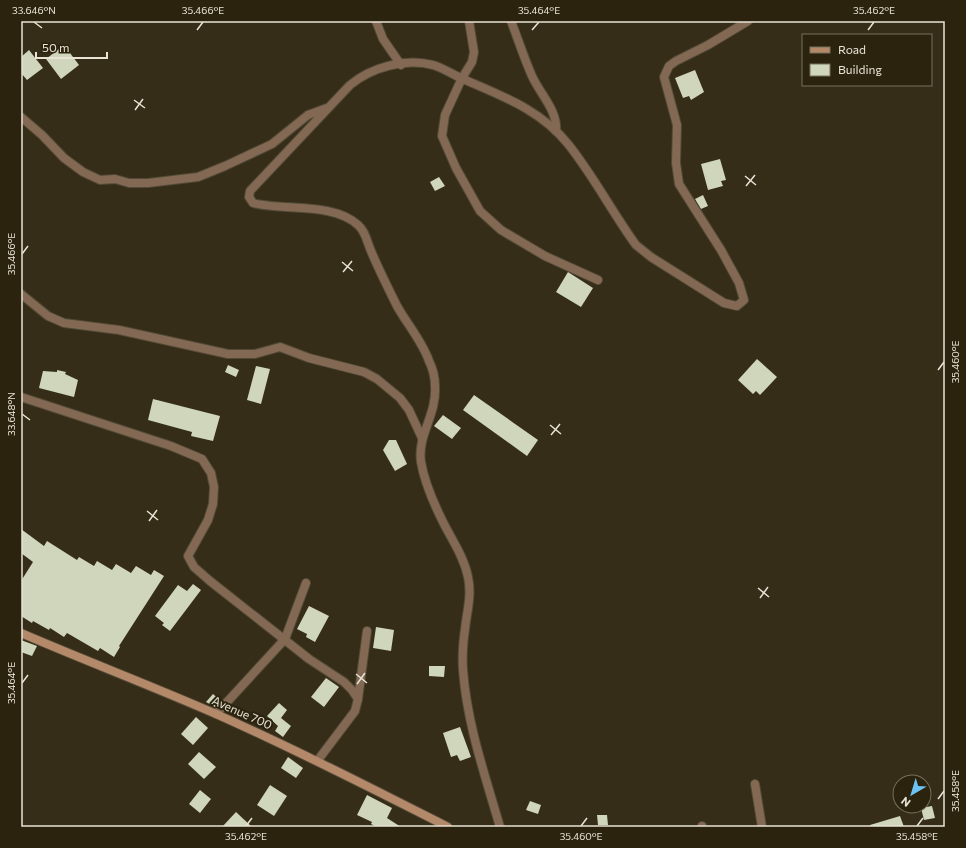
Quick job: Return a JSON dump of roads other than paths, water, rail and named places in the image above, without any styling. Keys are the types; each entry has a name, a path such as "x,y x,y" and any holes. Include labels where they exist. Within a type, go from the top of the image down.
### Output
{"main road":[{"name":"Avenue 700","path":"21,633 81,660 216,714 318,760 448,827"}],"street":[{"path":"376,21 383,39 401,65"},
{"path":"469,21 474,52 472,62 462,78 445,115 442,136 456,168 480,211 501,230 545,256 598,280"},
{"path":"511,21 533,78 553,113 556,131"},
{"path":"500,827 484,778 467,700 463,648 470,592 468,576 463,561 442,520 423,472 420,450 422,438 428,426 434,406 435,386 433,372 423,347 397,306 370,250 367,237 359,226 348,218 336,214 293,206 259,205 253,203 249,197 250,191 350,84 362,75 385,67 416,63 434,65 512,99 556,131 568,144 636,245 651,257 724,303 737,306 744,300 739,283 721,250 679,184 676,163 677,125 664,77 669,66 676,61 708,45 748,21"},
{"path":"22,119 42,135 64,158 83,172 100,180 115,179 129,183 148,183 198,177 225,166 272,144 308,115 328,108"},
{"path":"21,294 48,316 64,323 119,330 228,354 255,354 280,346 309,358 364,372 383,383 400,398 409,410 422,438"},
{"path":"21,397 171,446 202,459 211,473 214,487 213,504 208,520 188,556 188,559 194,567 210,581 309,659 344,682 358,699"},
{"path":"216,714 285,639 306,583"},
{"path":"318,760 355,711 367,631"},
{"path":"755,784 762,827"}]}
